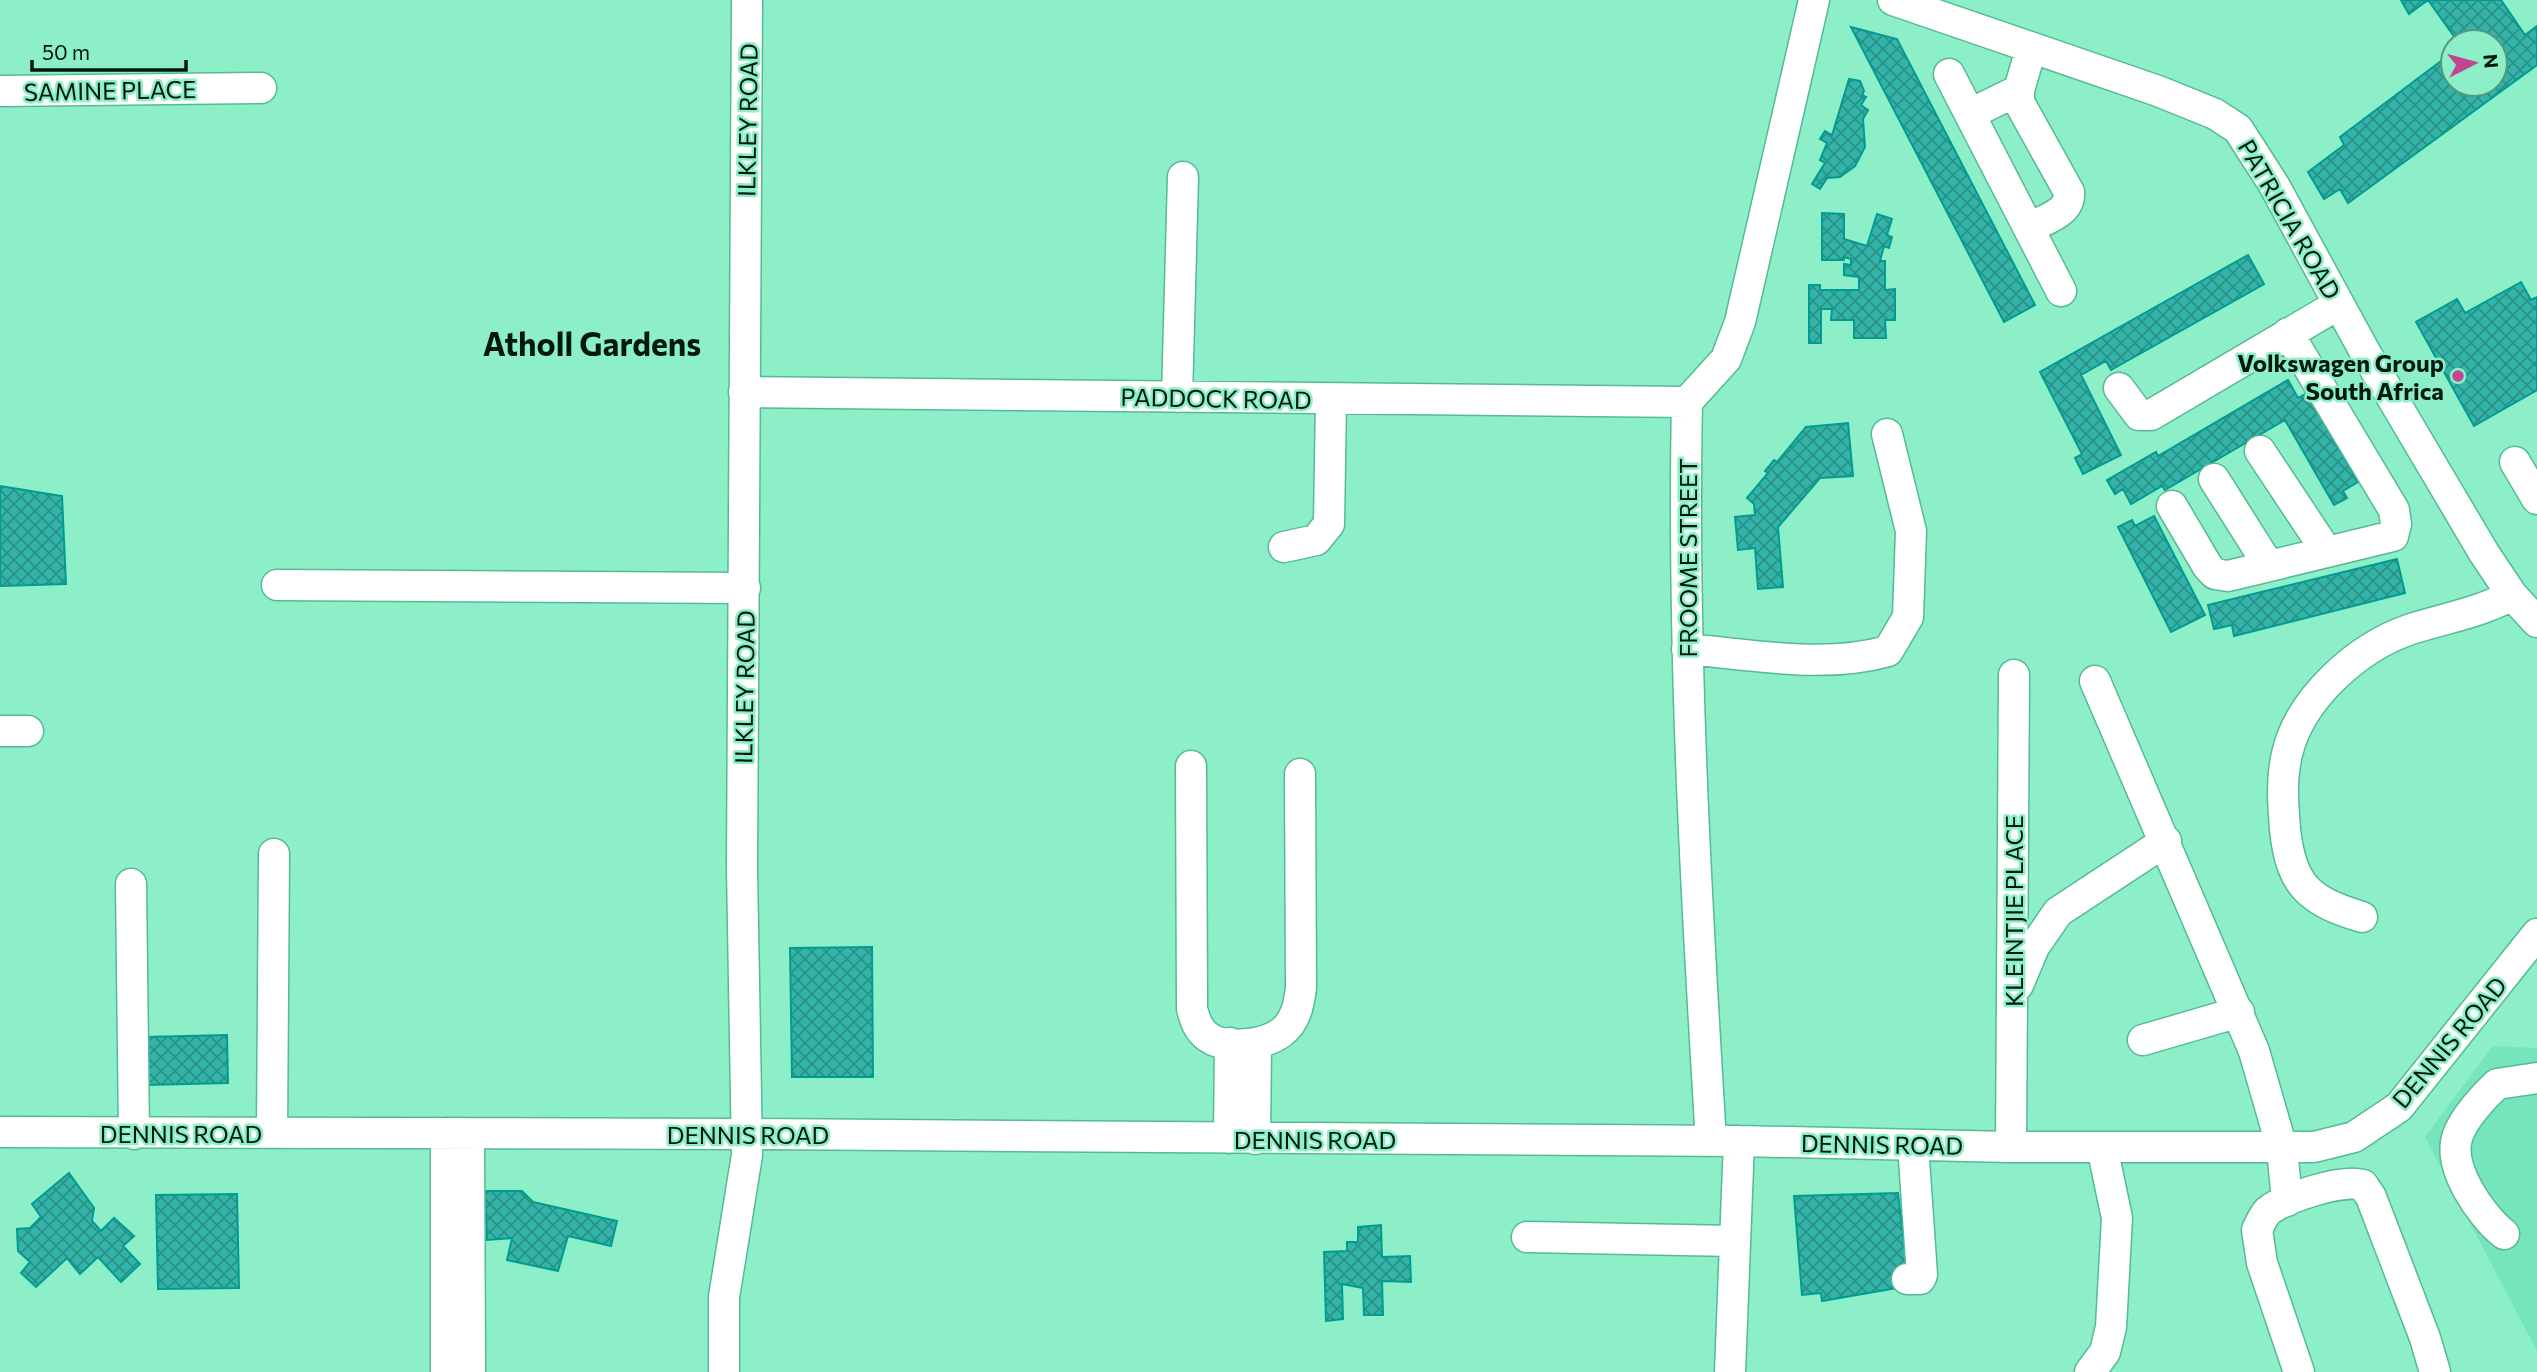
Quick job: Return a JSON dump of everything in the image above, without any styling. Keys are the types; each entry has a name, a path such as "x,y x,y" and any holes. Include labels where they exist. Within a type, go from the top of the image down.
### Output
{"street":[{"name":"ILKLEY ROAD","path":"724,1372 724,1297 746,1174 741,868 747,0"},
{"path":"1687,402 1726,359 1736,333 1814,0"},
{"name":"PATRICIA ROAD","path":"1893,0 2031,50 2158,91 2225,119 2238,129 2274,186 2425,455 2512,595 2537,622"},
{"path":"2029,228 2065,208 2070,201 2069,192 2024,113 2019,90 2031,50"},
{"path":"1950,74 2061,291"},
{"name":"SAMINE PLACE","path":"0,91 261,88"},
{"path":"1970,114 2019,90"},
{"path":"1177,397 1183,177"},
{"path":"2119,388 2139,415 2151,415 2339,304"},
{"path":"2172,506 2208,568 2215,574 2228,576 2393,536 2396,524 2394,510 2288,333"},
{"name":"PADDOCK ROAD","path":"744,392 1331,401 1687,402"},
{"path":"1284,547 1316,540 1329,524 1331,401"},
{"name":"FROOME STREET","path":"1687,402 1688,649 1694,867 1735,1241 1730,1372"},
{"path":"1688,649 1779,658 1855,660 1888,651 1908,617 1911,531 1887,435"},
{"path":"2260,451 2326,552"},
{"path":"2515,462 2537,499"},
{"path":"2214,480 2269,566"},
{"path":"278,585 745,588"},
{"path":"2362,917 2326,906 2314,898 2294,870 2286,833 2283,791 2287,752 2295,733 2333,678 2356,657 2409,630 2483,610 2512,595"},
{"name":"KLEINTJIE PLACE","path":"2011,1147 2014,675"},
{"path":"2095,681 2254,1051 2282,1148 2287,1202"},
{"path":"1191,765 1192,1009 1196,1025 1209,1039 1243,1043 1284,1031 1298,1011 1301,988 1300,774"},
{"path":"2012,999 2034,947 2058,912 2166,841"},
{"path":"272,1133 274,854"},
{"path":"131,884 134,1134"},
{"name":"DENNIS ROAD","path":"0,1132 1725,1141 2011,1147 2282,1148 2334,1144 2354,1137 2399,1107 2537,934"},
{"path":"2143,1040 2239,1012"},
{"path":"1242,1138 1243,1043"},
{"path":"2504,1234 2490,1223 2473,1201 2456,1151 2458,1135 2497,1084 2537,1078"},
{"path":"446,1372 457,1133"},
{"path":"457,1133 470,1372"},
{"path":"1908,1279 1920,1279 1922,1275 1910,1231 1913,1145"},
{"path":"2090,1372 2105,1352 2111,1327 2117,1218 2102,1147"},
{"path":"2299,1372 2262,1263 2257,1230 2268,1212 2287,1202 2347,1182 2363,1185 2371,1197 2425,1338 2435,1372"},
{"path":"1527,1237 1735,1241"}],"shaded area":[{"path":"2493,1046 2537,1048 2537,1351 2425,1137"}],"building":[{"path":"2401,0 2428,0 2409,14"},
{"path":"2428,0 2501,0 2525,35 2537,26 2537,65 2509,85 2509,28 2448,28"},
{"path":"1851,27 1897,39 2035,305 2004,322"},
{"path":"2439,63 2439,98 2492,98 2348,203 2340,189 2324,199 2308,172 2344,145 2340,137"},
{"path":"1849,79 1860,81 1864,91 1862,95 1866,97 1861,105 1868,110 1863,119 1865,147 1855,166 1840,177 1827,178 1820,189 1812,184 1825,163 1820,160 1827,143 1820,139 1825,131 1832,135"},
{"path":"1822,213 1844,214 1844,239 1867,246 1877,214 1892,219 1887,235 1892,237 1889,248 1884,246 1880,261 1885,261 1885,290 1895,289 1895,320 1885,320 1886,338 1854,338 1854,320 1831,320 1832,309 1821,309 1821,343 1809,343 1809,285 1820,285 1820,290 1859,290 1859,277 1844,275 1844,264 1851,265 1851,259 1844,257 1844,260 1822,260"},
{"path":"2248,255 2264,284 2111,370 2106,361 2081,375 2121,455 2083,474 2075,458 2082,454 2040,372"},
{"path":"2521,282 2531,300 2537,297 2537,390 2474,426 2416,322 2457,299 2465,313"},
{"path":"2288,380 2298,398 2307,393 2358,482 2343,491 2347,498 2334,505 2285,420 2165,490 2162,486 2131,504 2123,489 2115,494 2107,480 2156,452 2158,456"},
{"path":"1848,423 1853,476 1820,478 1778,527 1783,587 1758,589 1755,548 1738,550 1735,517 1755,515 1754,504 1747,498 1768,473 1765,471 1774,460 1777,462 1806,427"},
{"path":"0,486 62,496 66,584 0,586"},
{"path":"2154,516 2205,615 2171,632 2118,527 2132,520 2135,526"},
{"path":"2397,559 2405,593 2234,636 2232,625 2214,629 2208,605"},
{"path":"872,947 873,1077 792,1077 790,948"},
{"path":"227,1035 228,1083 146,1085 145,1037"},
{"path":"69,1173 94,1208 92,1221 101,1231 114,1218 134,1236 123,1246 140,1264 121,1282 98,1257 80,1274 67,1258 36,1287 21,1273 30,1262 18,1251 17,1229 30,1228 41,1217 32,1204"},
{"path":"485,1191 522,1191 533,1202 617,1221 611,1246 568,1236 558,1271 507,1260 512,1238 487,1240"},
{"path":"1898,1193 1909,1286 1822,1301 1821,1293 1802,1295 1794,1196"},
{"path":"237,1194 239,1288 158,1289 156,1195"},
{"path":"1381,1225 1382,1257 1410,1256 1411,1282 1382,1281 1383,1315 1364,1315 1363,1288 1342,1284 1343,1319 1326,1321 1324,1252 1347,1251 1347,1242 1358,1242 1358,1227"}],"place":[{"name":"Volkswagen Group South Africa","path":"2458,376"}],"district":[{"name":"Atholl Gardens","path":"592,343"}]}
